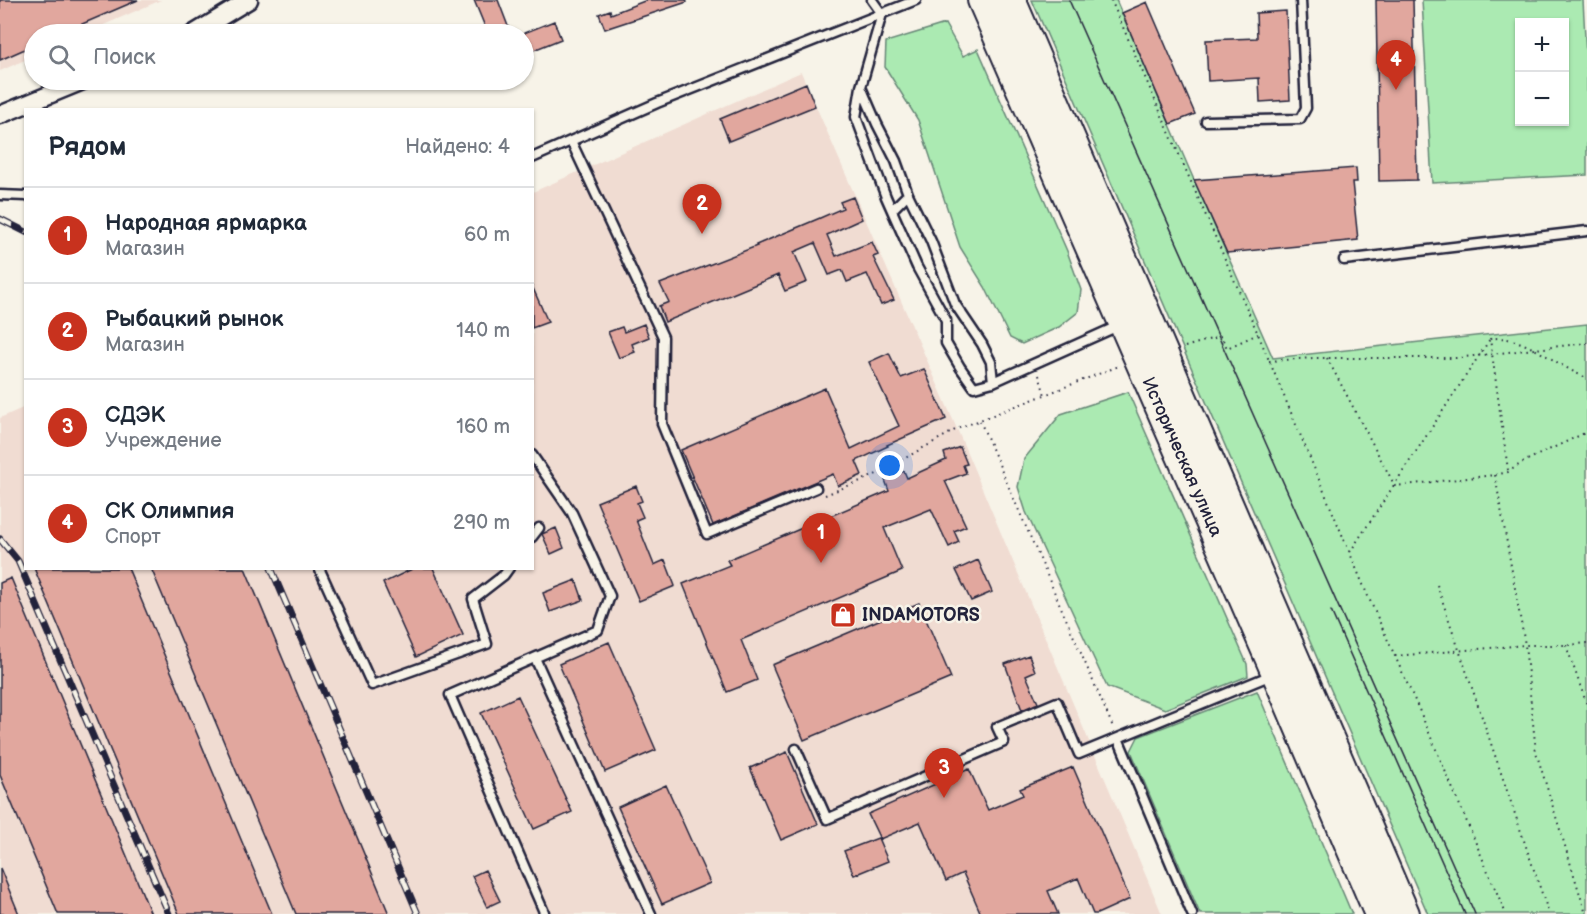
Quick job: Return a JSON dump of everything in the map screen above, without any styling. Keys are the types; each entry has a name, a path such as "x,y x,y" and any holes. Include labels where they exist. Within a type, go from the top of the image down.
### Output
{"highway":[{"name":"Историческая улица","path":"983,0 1380,914"},
{"name":"Историческая улица","path":"1010,0 1404,914"}],"street":[{"path":"209,24 249,0"},
{"path":"0,115 61,90"}],"lane":[{"path":"872,0 882,14"},
{"path":"534,157 657,104 916,0"},
{"path":"1206,121 1300,118 1306,108 1301,0"},
{"path":"882,14 861,87 856,117 886,197 917,267 946,320 946,343 974,387 993,382 1124,323"},
{"path":"861,87 931,241 955,304 982,344 991,362 993,382"},
{"path":"571,141 663,337 662,424 707,534 816,488"},
{"path":"893,209 908,194"},
{"path":"0,195 24,196"},
{"path":"1344,260 1587,231"},
{"path":"534,458 572,513 609,596 598,630 450,695 544,912"},
{"path":"534,535 540,528"},
{"path":"320,570 372,685 488,644 473,599 508,570"},
{"path":"535,658 651,914"},
{"path":"796,749 827,819 1004,742 997,728 1057,702 1079,754 1277,673"},
{"path":"1118,738 1192,914"}],"path":[{"path":"1111,0 1258,334 1506,914"},
{"path":"1229,347 1258,334"},
{"path":"1350,552 1490,339 1502,336 1520,342 1571,372 1587,378"},
{"path":"1490,339 1508,472"},
{"path":"1269,361 1327,358 1456,358 1587,343"},
{"path":"1327,358 1395,486"},
{"path":"1035,363 1045,395"},
{"path":"819,498 873,476 957,429 1120,366"},
{"path":"980,420 1118,738"},
{"path":"1395,486 1508,472 1525,461 1587,432"},
{"path":"1495,475 1525,645 1536,752 1586,914"},
{"path":"1437,585 1549,914"},
{"path":"1395,656 1525,645 1587,643"},
{"path":"1566,645 1587,705"}],"shaded area":[{"path":"0,0 161,0 106,24 24,24 24,60 0,71"},
{"path":"801,72 957,429 1162,914 0,914 0,418 24,407 24,570 534,570 534,192"}],"green space":[{"path":"1032,0 1116,0 1273,358 1587,324 1587,914 1428,914"},
{"path":"1422,0 1583,0 1587,74 1587,175 1432,183"},
{"path":"945,24 963,56 978,49 1067,251 1081,290 1078,312 1059,327 1022,344 1010,338 985,287 960,247 918,120 885,67 886,42"},
{"path":"1128,392 1247,664 1248,676 1165,709 1107,687 1026,512 1018,487 1024,459 1061,414"},
{"path":"1257,691 1352,914 1200,914 1131,751 1138,737"}],"building":[{"path":"0,0 138,0 82,24 24,24 24,49 0,60"},
{"path":"474,0 498,0 507,24 484,24"},
{"path":"647,0 686,0 687,2 605,29 599,14 610,10 611,14"},
{"path":"1376,0 1413,0 1417,180 1379,181"},
{"path":"1147,2 1195,114 1170,124 1122,13"},
{"path":"1286,11 1290,100 1260,102 1259,78 1208,81 1206,40 1257,38 1256,13"},
{"path":"554,21 561,39 534,50 534,29"},
{"path":"806,83 815,106 729,141 720,119"},
{"path":"1356,168 1357,182 1352,182 1358,240 1227,253 1194,180"},
{"path":"853,197 862,219 827,235 836,256 872,242 878,255 873,257 894,300 881,305 867,274 847,282 842,270 829,275 815,243 794,252 807,282 785,291 778,275 665,322 659,306 669,302 660,284 757,246 843,208 840,202"},
{"path":"534,290 548,322 534,327"},
{"path":"644,324 649,337 632,344 635,352 619,358 608,332 622,327 624,332"},
{"path":"889,353 901,378 924,369 946,419 856,461 862,475 838,486 833,474 713,525 681,450 825,388 851,449 899,426 869,362"},
{"path":"960,447 967,464 963,465 966,473 945,481 966,526 954,531 959,542 949,547 931,509 884,528 902,571 741,640 757,680 727,692 683,584 730,565 727,560 889,491 885,480 904,471 907,478 946,460 944,453"},
{"path":"636,486 642,501 637,503 643,517 636,520 654,565 665,560 675,586 639,601 597,502"},
{"path":"556,528 564,548 551,554 542,534"},
{"path":"978,560 992,592 971,601 956,570"},
{"path":"35,570 129,570 272,914 179,914"},
{"path":"152,570 246,570 389,914 296,914"},
{"path":"410,570 434,570 463,635 416,657 383,583"},
{"path":"11,578 151,914 58,914 0,775 0,583"},
{"path":"576,580 583,600 550,612 543,593"},
{"path":"919,603 951,678 804,740 772,665"},
{"path":"609,642 656,750 605,772 559,664"},
{"path":"1029,655 1035,671 1026,675 1038,703 1022,710 1005,664"},
{"path":"518,696 572,812 534,829 481,713"},
{"path":"787,752 818,824 781,840 750,768"},
{"path":"1073,767 1130,899 1097,914 1093,914 1078,878 1048,891 1058,914 981,914 963,873 946,881 920,822 880,839 868,814 969,769 988,810 1023,795 1020,789"},
{"path":"666,785 710,883 662,904 618,807"},
{"path":"878,838 888,861 854,875 844,851"},
{"path":"0,868 19,914 0,914"},
{"path":"485,870 500,901 487,907 472,876"}],"tram line":[{"path":"1069,0 1475,914"},
{"path":"1331,611 1465,914"}],"railway":[{"path":"0,219 24,231"},
{"path":"0,539 18,561 169,914"},
{"path":"272,570 418,914"}],"place":[{"name":"СК Олимпия","path":"1396,90"},
{"name":"Рыбацкий рынок","path":"702,234"},
{"name":"Народная ярмарка","path":"821,563"},
{"name":"INDAMOTORS","path":"843,615"},
{"name":"СДЭК","path":"944,798"}]}
